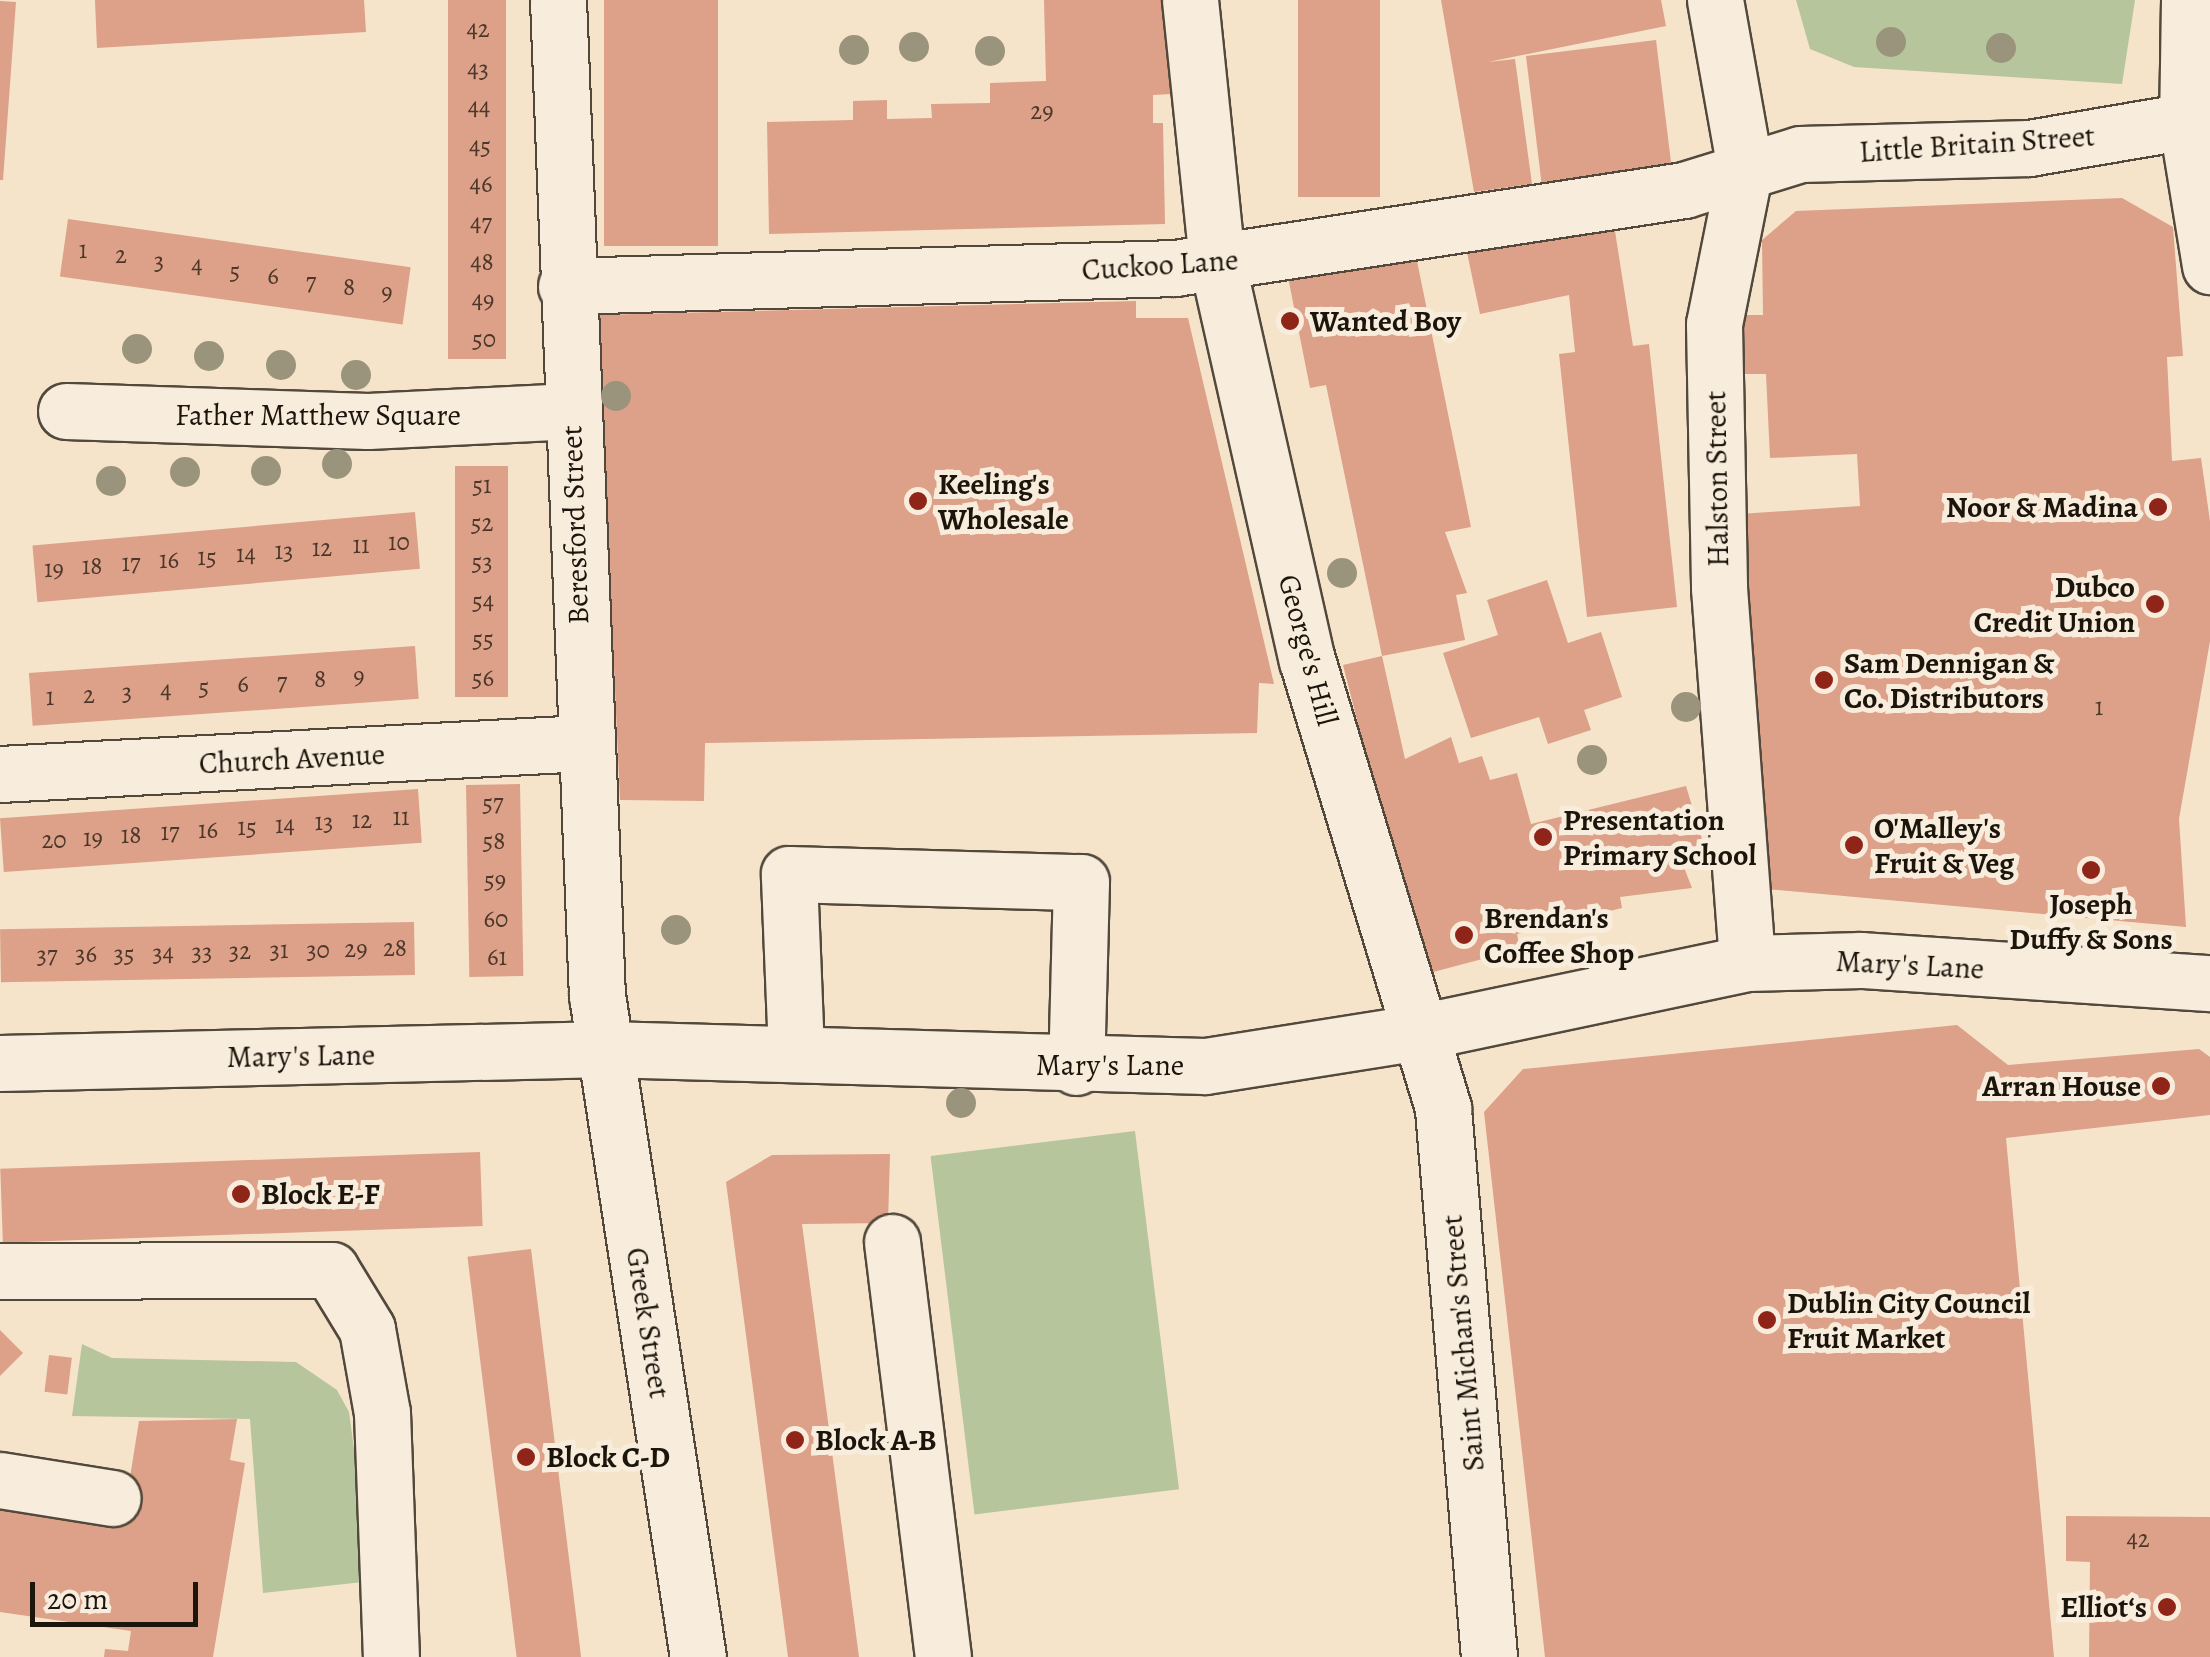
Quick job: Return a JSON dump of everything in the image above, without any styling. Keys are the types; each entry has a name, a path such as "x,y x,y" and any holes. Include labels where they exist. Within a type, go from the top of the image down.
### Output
{"street":[{"name":"Beresford Street","path":"558,0 584,743 606,1049"},
{"name":"George's Hill","path":"1190,0 1217,262 1307,660 1420,1032"},
{"name":"Halston Street","path":"1715,0 1745,169 1714,324 1719,588 1747,962"},
{"path":"2188,0 2210,266"},
{"name":"Little Britain Street","path":"1745,169 1800,154 2029,148 2199,121"},
{"name":"Cuckoo Lane","path":"566,286 1217,262 1684,190 1745,169"},
{"name":"Father Matthew Square","path":"66,411 368,421 570,412"},
{"name":"Church Avenue","path":"0,774 584,743"},
{"path":"796,1052 789,874 1081,882 1076,1067"},
{"name":"Mary's Lane","path":"0,1063 606,1049 796,1052 1076,1067 1205,1066 1420,1032 1747,962 1861,960 2210,983"},
{"name":"Saint Michan's Street","path":"1420,1032 1443,1109 1489,1657"},
{"name":"Greek Street","path":"606,1049 698,1657"},
{"path":"892,1242 943,1657"},
{"path":"0,1271 331,1270 366,1330 382,1413 390,1657"},
{"path":"0,1480 113,1498"}],"green space":[{"path":"1796,0 2135,0 2122,84 1854,67 1810,49"},
{"path":"1135,1131 1179,1489 975,1514 931,1156"},
{"path":"82,1344 112,1358 296,1362 337,1390 349,1412 372,1581 263,1593 250,1419 72,1416"}],"building":[{"path":"95,0 364,0 366,32 97,48"},
{"path":"448,0 506,0 506,359 448,359"},
{"path":"604,0 718,0 718,246 604,246"},
{"path":"1044,0 1167,0 1171,94 1153,95 1153,123 1163,123 1165,224 769,234 767,122 853,120 853,101 887,100 887,119 932,118 931,104 990,103 990,83 1046,81"},
{"path":"1298,0 1380,0 1380,197 1298,197"},
{"path":"1441,0 1661,0 1666,26 1488,62 1515,59 1532,184 1474,192"},
{"path":"0,1 16,2 3,180 0,180"},
{"path":"1656,40 1672,171 1542,187 1526,56"},
{"path":"2122,198 2173,227 2183,356 2167,357 2172,461 2201,458 2210,521 2210,641 2179,819 2186,927 1766,889 1740,514 1860,506 1857,454 1770,458 1766,374 1745,374 1744,315 1763,315 1762,240 1796,211"},
{"path":"1612,212 1633,346 1649,344 1677,607 1587,617 1559,354 1575,352 1569,295 1480,314 1465,243"},
{"path":"68,219 411,267 403,325 60,276"},
{"path":"1415,251 1471,527 1445,532 1467,593 1456,595 1465,640 1382,656 1326,385 1310,388 1288,277"},
{"name":"Keeling's Wholesale","path":"1136,301 1136,318 1188,318 1274,684 1259,683 1257,733 705,743 704,801 620,800 598,315"},
{"path":"455,466 508,466 508,697 455,697"},
{"path":"415,512 420,569 37,602 32,545"},
{"path":"1547,580 1568,643 1601,632 1622,697 1584,710 1591,730 1548,744 1539,717 1471,738 1443,653 1498,635 1487,600"},
{"path":"415,646 419,699 33,726 29,673"},
{"name":"Presentation Primary School","path":"1382,656 1405,759 1451,737 1459,763 1482,756 1490,780 1517,773 1531,824 1686,786 1705,849 1680,857 1692,888 1620,897 1622,908 1517,934 1520,949 1422,975 1343,665"},
{"path":"520,784 523,976 469,977 466,785"},
{"path":"418,789 422,843 4,872 0,818"},
{"path":"414,922 415,975 1,982 0,929"},
{"name":"Dublin City Council Fruit Market","path":"1957,1025 2008,1065 2199,1049 2210,1057 2210,1115 2006,1138 2054,1657 1545,1657 1484,1112 1523,1069"},
{"name":"Block E-F","path":"480,1152 483,1226 3,1243 0,1169"},
{"name":"Block A-B","path":"890,1154 888,1223 802,1224 859,1657 788,1657 726,1182 772,1155"},
{"name":"Block C-D","path":"531,1249 581,1657 517,1657 467,1257"},
{"path":"0,1330 23,1353 0,1376"},
{"path":"49,1355 72,1358 67,1395 44,1392"},
{"path":"237,1419 230,1460 245,1463 213,1657 104,1657 105,1649 128,1651 131,1631 0,1612 0,1503 123,1521 139,1421"},
{"path":"2066,1516 2210,1517 2210,1657 2089,1657 2090,1562 2066,1561"}],"place":[{"name":"Wanted Boy","path":"1290,321"},
{"name":"Keeling's Wholesale","path":"918,501"},
{"name":"Noor & Madina","path":"2158,507"},
{"name":"Dubco Credit Union","path":"2155,604"},
{"name":"Sam Dennigan & Co. Distributors","path":"1824,680"},
{"name":"Presentation Primary School","path":"1543,837"},
{"name":"O'Malley's Fruit & Veg","path":"1854,845"},
{"name":"Joseph Duffy & Sons","path":"2091,870"},
{"name":"Brendan's Coffee Shop","path":"1464,935"},
{"name":"Arran House","path":"2161,1086"},
{"name":"Block E-F","path":"241,1194"},
{"name":"Dublin City Council Fruit Market","path":"1767,1320"},
{"name":"Block A-B","path":"795,1440"},
{"name":"Block C-D","path":"526,1457"},
{"name":"Elliot‘s","path":"2167,1607"}]}
